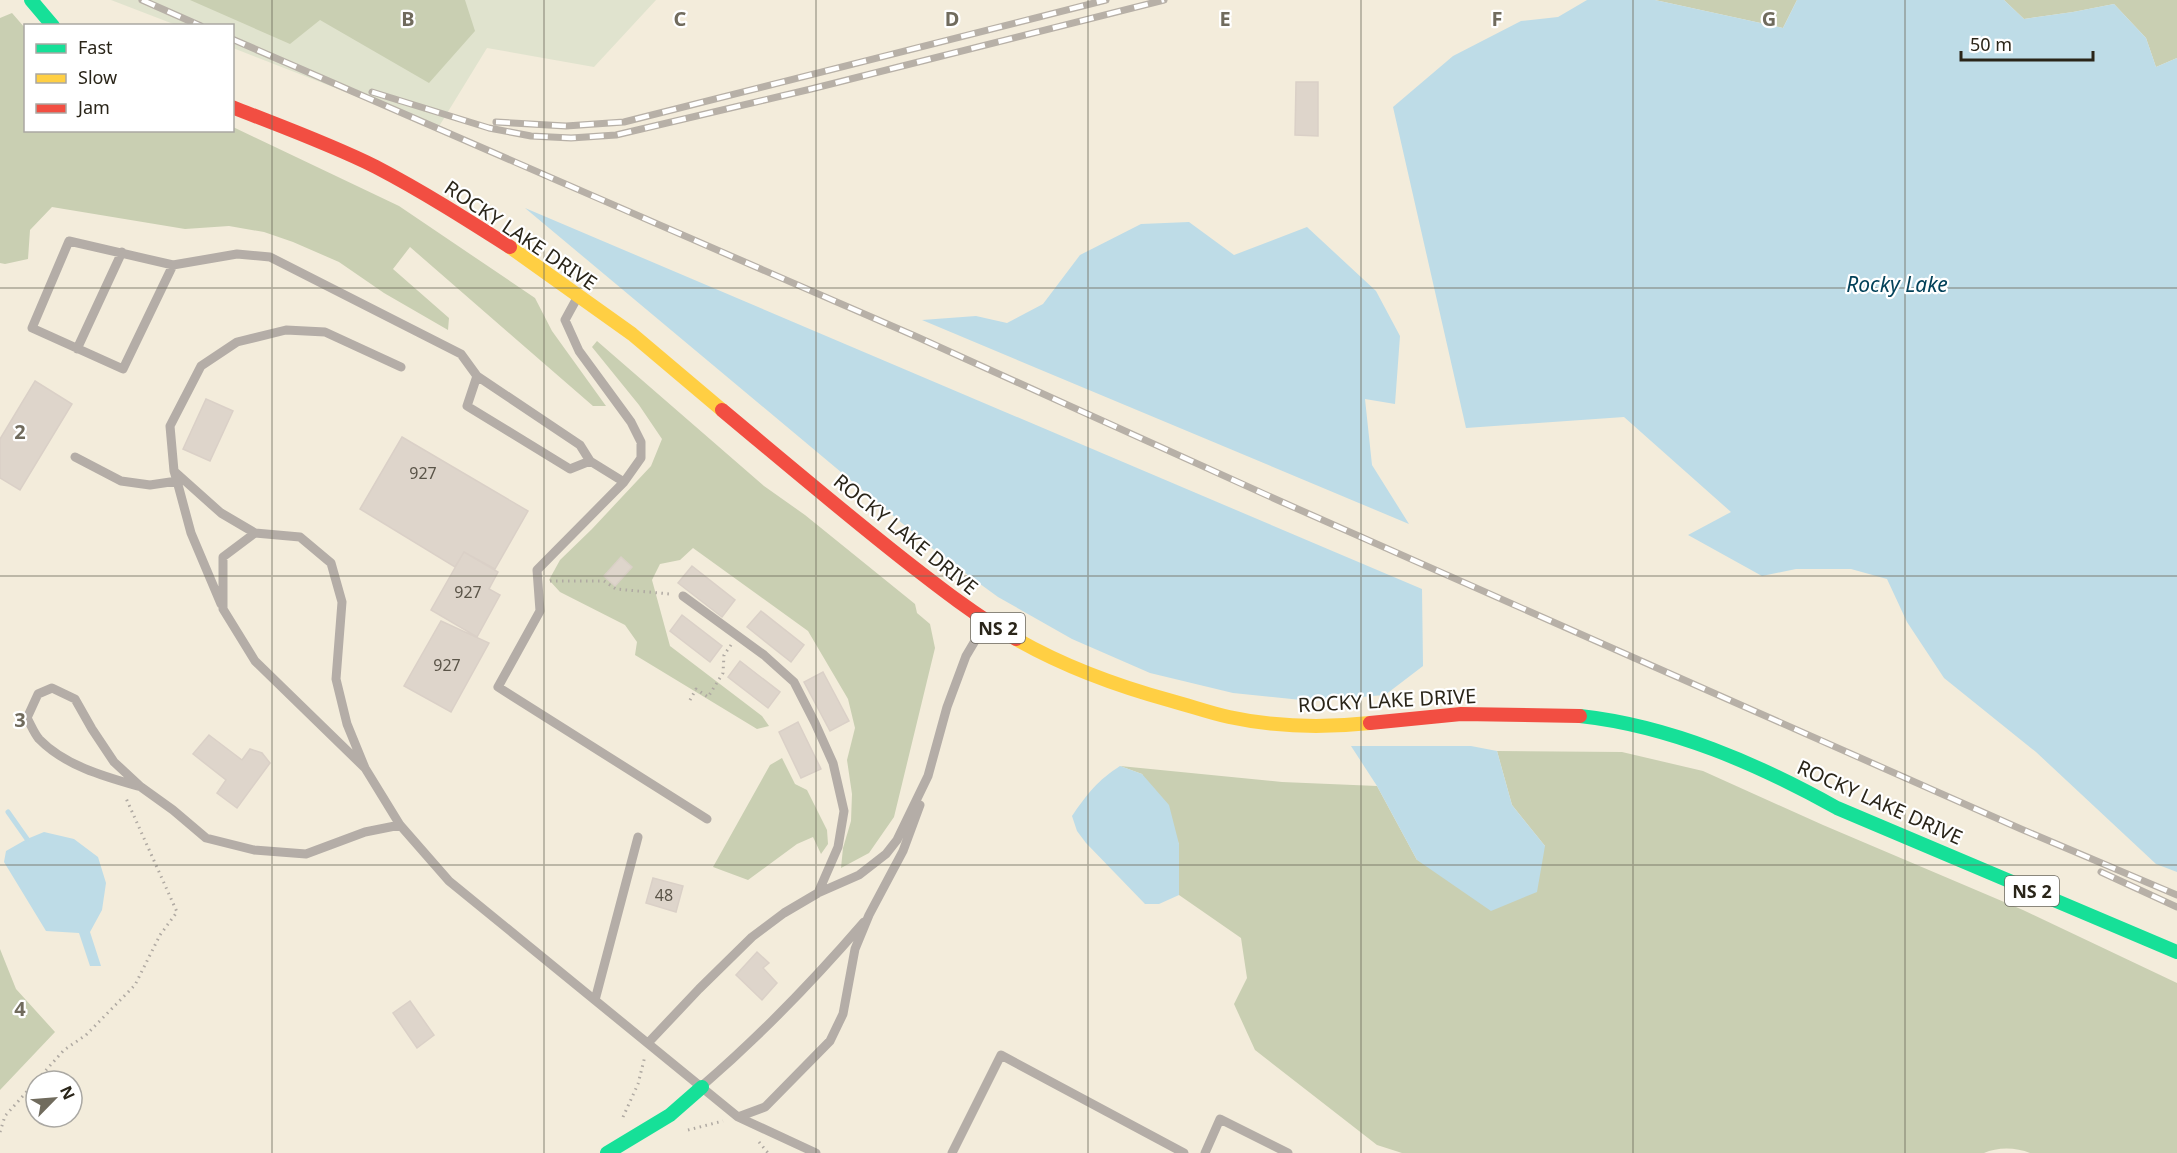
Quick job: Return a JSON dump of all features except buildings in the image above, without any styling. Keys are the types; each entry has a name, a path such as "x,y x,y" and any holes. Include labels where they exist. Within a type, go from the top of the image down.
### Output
{"main road":[{"path":"31,0 51,24"},
{"name":"ROCKY LAKE DRIVE","path":"234,108 337,150 410,186 531,261 632,334 871,534 986,622 1037,651 1095,677 1125,688 1230,717 1301,726 1339,726 1461,714 1569,715 1636,725 1690,741 1790,782 1837,808 2177,952"},
{"path":"607,1153 670,1115 702,1087"}],"lane":[{"path":"173,265 123,369 32,328 69,241 173,265 237,254 270,257 461,354 477,376 580,445 590,461 624,482"},
{"path":"76,349 122,252"},
{"path":"578,296 565,320 579,351 631,422 641,442 641,458 624,482 537,570 540,610 498,687 707,819"},
{"path":"365,768 255,661 223,609 191,533 174,471 170,426 201,366 237,342 286,330 326,332 401,368"},
{"path":"477,376 467,406 570,469 590,461"},
{"path":"75,458 122,481 150,484 177,481"},
{"path":"174,471 221,513 255,533 300,537 330,563 342,602 336,679 347,724 365,768 400,825 449,881 738,1117 816,1153"},
{"path":"223,609 223,557 255,533"},
{"path":"683,596 764,655 794,682 815,723 833,763 844,811 838,847 818,894"},
{"path":"738,1117 765,1107 830,1041 843,1014 855,949 869,915 903,851 918,811 947,707 966,656 986,622"},
{"path":"141,787 101,775 63,757 38,738 27,718 38,694 52,688 75,699 114,762 141,787 206,838 254,850 306,854 365,832 400,825"},
{"path":"648,1043 752,938 784,913 859,875 886,854 897,840 928,777"},
{"path":"595,1000 638,837"},
{"path":"702,1087 757,1036 829,962 869,915"},
{"path":"952,1153 1001,1055 1184,1153"},
{"path":"1205,1153 1220,1119 1288,1153"}],"path":[{"path":"538,581 604,581 616,589 683,596"},
{"path":"690,700 696,689 708,697 723,673 724,656 737,637"},
{"path":"0,1132 5,1116 64,1050 86,1035 135,985 160,935 177,912 118,780"},
{"path":"620,1124 638,1084 648,1043"}],"green space":[{"path":"111,0 656,0 594,67 487,48 438,128 234,48 234,24 173,24"},
{"path":"190,0 465,0 475,31 429,83 320,20 290,44"},
{"path":"1655,0 1797,0 1783,28"},
{"path":"2004,0 2177,0 2177,58 2156,67 2146,38 2114,4 2024,19"},
{"path":"12,13 24,27 24,132 234,132 234,127 399,206 535,298 552,331 606,406 593,406 410,247 393,269 449,318 448,330 384,293 339,262 264,232 229,226 185,229 52,207 30,230 28,259 0,263 0,18"},
{"path":"597,341 764,486 805,515 915,604 917,613 930,624 935,648 894,817 869,853 841,868 843,848 851,821 852,794 847,760 855,728 848,699 808,631 693,548 680,560 660,564 652,580 670,646 762,716 769,726 757,729 635,655 637,642 625,625 560,592 549,580 560,560 651,466 662,439 639,405 592,347"},
{"path":"1497,751 1622,752 1703,771 2023,910 2177,983 2177,1153 2030,1153 2007,1148 1984,1153 1402,1153 1377,1145 1255,1050 1234,1004 1247,978 1241,938 1179,895 1179,844 1142,774 1120,766 1282,782 1377,786 1417,860 1545,846 1512,805"},
{"path":"782,758 795,784 807,790 827,830 828,844 821,854 813,837 797,844 748,880 713,867 770,765"},
{"path":"0,949 16,989 55,1032 0,1090"}],"water":[{"name":"Rocky Lake","path":"1587,0 1655,0 1783,28 1797,0 2004,0 2024,19 2114,4 2146,38 2156,67 2177,58 2177,872 2156,864 2036,752 1944,678 1907,622 1887,579 1851,569 1796,569 1762,576 1688,535 1731,512 1624,417 1466,428 1393,107 1453,56 1521,21 1558,17"},
{"path":"525,208 1422,589 1423,666 1385,695 1311,701 1233,693 1150,673 1072,639 998,597 939,554"},
{"path":"1189,222 1234,255 1307,227 1376,291 1400,336 1395,404 1365,399 1372,465 1409,524 922,320 976,316 1007,323 1043,304 1080,255 1141,224"},
{"path":"1351,746 1471,746 1497,751 1512,805 1545,846 1537,892 1491,911 1417,860 1377,786"},
{"path":"1120,766 1142,774 1169,805 1179,844 1179,895 1159,904 1145,904 1086,843 1077,831 1072,816 1093,788"},
{"path":"44,832 74,839 98,857 106,883 102,910 90,932 101,966 90,966 79,933 46,931 4,862 6,851"}],"waterway":[{"path":"8,812 27,839"}],"railway":[{"path":"142,0 196,24"},
{"path":"496,122 566,126 624,122 1106,0"},
{"path":"372,92 489,128 531,136 571,138 616,135 811,89 1164,0"},
{"path":"234,40 915,336 1282,502 2021,829 2177,895"},
{"path":"2101,872 2177,907"}],"traffic: fast":[{"path":"31,0 51,24"},
{"path":"1580,716 1647,728 1713,749 1776,776 1837,808 2177,952"},
{"path":"607,1153 670,1115 702,1087"}],"traffic: slow":[{"path":"510,247 632,334 722,410"},
{"path":"1016,639 1072,667 1111,682 1222,715 1264,723 1299,726 1370,723"}],"traffic: jam":[{"path":"234,108 376,167 427,195 510,247"},
{"path":"722,410 917,570 972,611 1016,639"},
{"path":"1370,723 1461,714 1580,716"}]}
